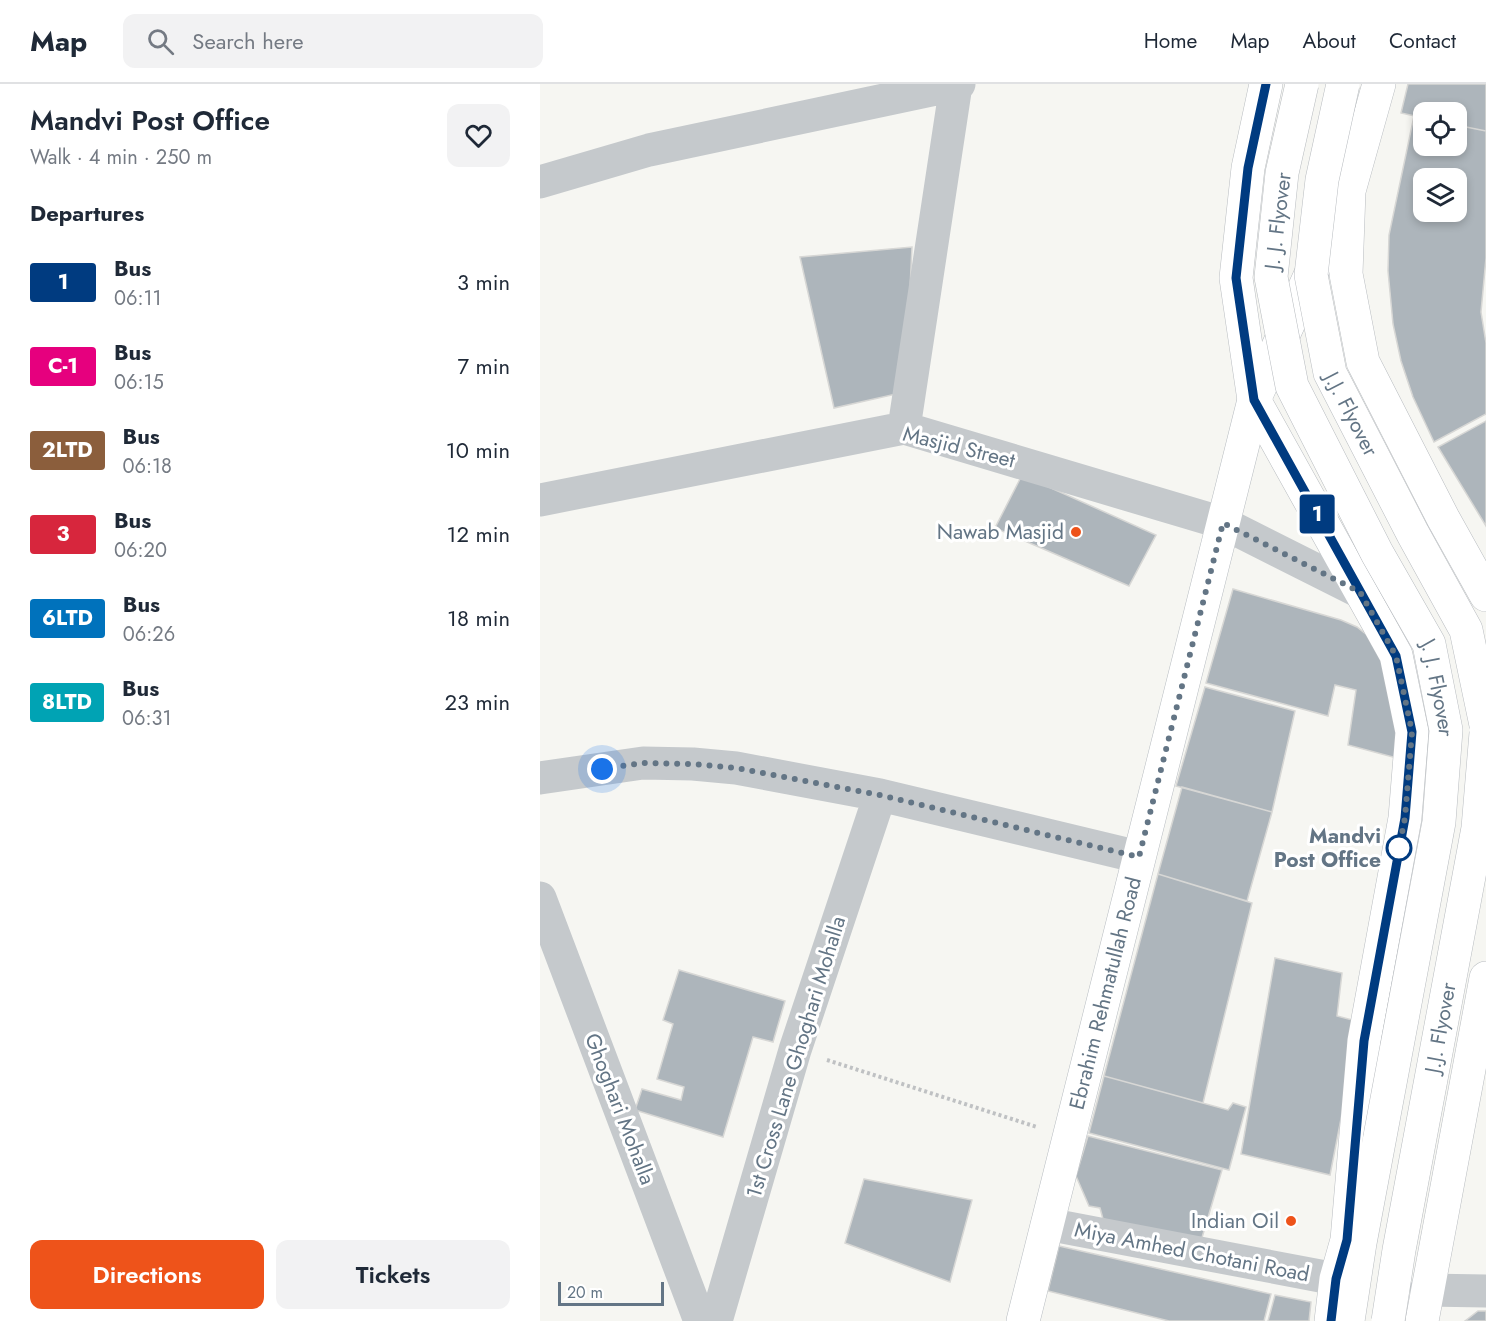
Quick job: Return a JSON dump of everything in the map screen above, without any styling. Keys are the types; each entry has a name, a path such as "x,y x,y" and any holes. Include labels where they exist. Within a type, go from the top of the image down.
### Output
{"main road":[{"path":"1266,84 1248,168 1236,278 1254,400 1396,656 1412,732 1405,818 1364,1041 1347,1240 1336,1279 1331,1321"},
{"name":"J. J. Flyover","path":"1302,84 1282,173 1271,277 1292,386 1377,553 1428,644 1446,730 1439,822 1348,1321"},
{"name":"J.J. Flyover","path":"1343,84 1322,180 1311,275 1330,373 1413,534 1466,630 1486,725"},
{"path":"1379,84 1348,191 1346,274 1363,362 1443,518 1486,595"},
{"name":"Ebrahim Rehmatullah Road","path":"1023,1321 1254,400 1348,191"},
{"name":"J.J. Flyover","path":"1388,1321 1399,1250 1478,828 1486,733"},
{"path":"1424,1306 1486,978"}],"street":[{"path":"540,182 649,150 958,84 904,429"},
{"name":"Masjid Street","path":"540,500 904,429 1223,523 1360,592"},
{"path":"540,778 643,763 736,768 880,795 1139,857"},
{"name":"1st Cross Lane Ghoghari Mohalla","path":"716,1321 795,1050 880,795"},
{"name":"Ghoghari Mohalla","path":"540,898 700,1321"},
{"name":"Miya Amhed Chotani Road","path":"1047,1224 1336,1279"},
{"path":"1424,1306 1486,1291"}],"path":[{"path":"795,1050 1069,1137"}],"building":[{"path":"1408,84 1486,84 1486,131 1467,127 1467,102 1413,102 1413,116 1401,113"},
{"path":"1413,121 1413,156 1467,156 1467,127 1486,131 1486,258 1481,312 1486,343 1486,414 1434,442 1413,397 1401,361 1393,324 1388,271 1389,235"},
{"path":"912,247 905,392 834,408 800,257"},
{"path":"1486,421 1486,526 1438,447"},
{"name":"Nawab Masjid","path":"1022,475 1156,535 1129,586 995,528"},
{"path":"1233,589 1341,620 1357,627 1372,639 1396,689 1404,760 1348,745 1356,690 1335,685 1328,716 1206,683"},
{"path":"1205,687 1295,711 1272,812 1176,786"},
{"path":"1182,787 1272,812 1247,901 1158,874"},
{"path":"1158,874 1252,903 1203,1103 1104,1076"},
{"path":"1275,958 1342,973 1337,1016 1360,1022 1330,1175 1241,1154"},
{"path":"679,970 785,1001 773,1042 753,1037 723,1137 635,1110 642,1089 681,1100 684,1087 657,1079 673,1024 663,1020"},
{"path":"1104,1076 1228,1110 1233,1103 1246,1107 1229,1170 1089,1133"},
{"path":"1088,1136 1222,1170 1201,1241 1103,1219 1100,1208 1089,1206 1076,1176"},
{"path":"864,1179 972,1200 950,1282 845,1243"},
{"path":"1059,1246 1271,1294 1264,1321 1169,1321 1048,1291"},
{"path":"1275,1295 1311,1302 1309,1321 1268,1321"},
{"path":"1478,1311 1486,1311 1486,1321 1465,1321"}],"bus line":[{"name":"1","path":"1266,84 1248,168 1236,278 1254,400 1396,656 1412,732 1405,818 1364,1041 1347,1240 1336,1279 1331,1321"}],"place":[{"name":"Nawab Masjid","path":"1076,532"},
{"name":"Mandvi Post Office","path":"1399,848"},
{"name":"Indian Oil","path":"1291,1221"}],"route":[{"path":"602,769 643,763 736,768 843,790 880,795 1139,857 1223,523 1360,592 1396,656 1412,732 1405,818 1399,848"}]}
